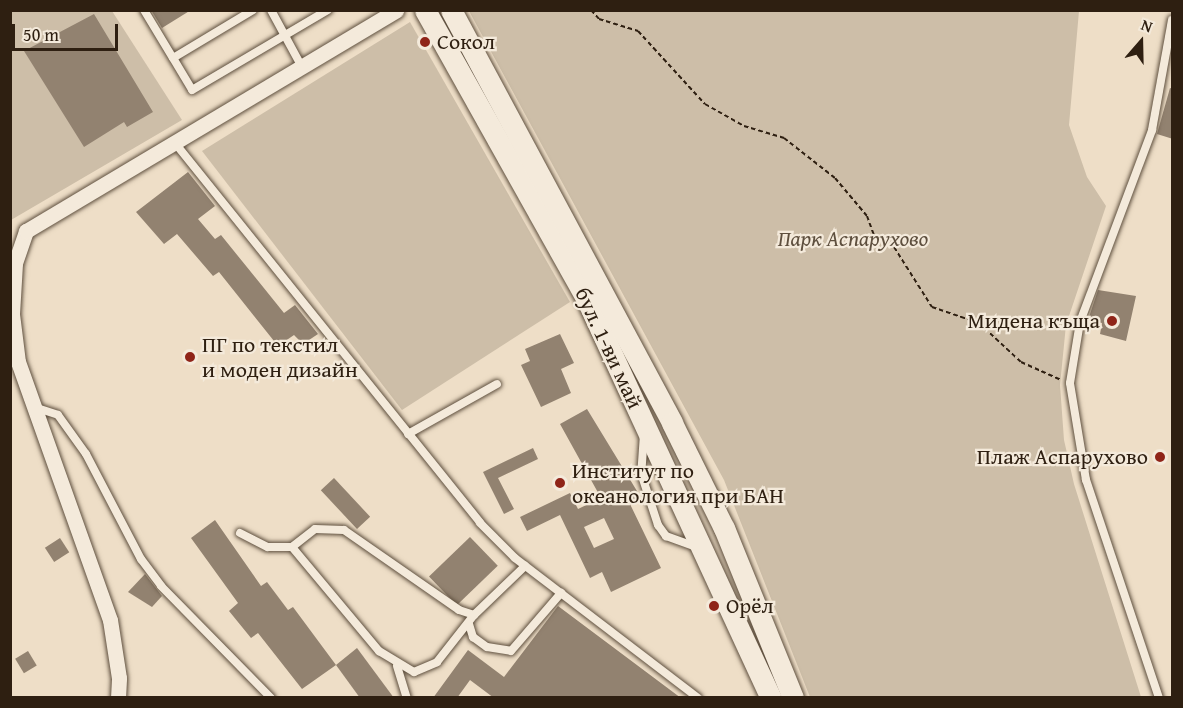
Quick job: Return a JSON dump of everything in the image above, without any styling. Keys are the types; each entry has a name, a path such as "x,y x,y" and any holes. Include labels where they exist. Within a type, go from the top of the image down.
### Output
{"main road":[{"name":"бул. 1-ви май","path":"425,10 586,298 705,548 771,698"},
{"name":"бул. 1-ви май","path":"451,10 672,423 724,528 793,698"}],"street":[{"path":"10,238 26,231 396,10"},
{"path":"26,231 15,264 12,314 18,362 110,620 119,678 118,698"}],"lane":[{"path":"144,10 192,90 327,10"},
{"path":"173,58 253,10"},
{"path":"271,10 302,67"},
{"path":"1159,698 1086,480 1070,383 1091,288 1152,130 1173,20"},
{"path":"175,142 480,523 525,566 698,698"},
{"path":"408,434 497,384"},
{"path":"32,406 58,415 86,454 141,559 161,586 271,698"},
{"path":"646,427 641,473 658,525 666,536 705,548"},
{"path":"240,533 268,547 292,547 315,529 344,530 459,610 474,615"},
{"path":"292,547 397,666 407,698"},
{"path":"397,666 414,672 437,662 474,615 525,566"},
{"path":"468,624 472,637 487,647 512,651 561,593"}],"path":[{"path":"591,10 599,19 638,31 705,104 744,126 784,138 836,178 867,216 874,235 894,247 932,307 979,323 1021,362 1070,383"}],"green space":[{"path":"10,11 112,11 182,120 11,220"},
{"name":"Парк Аспарухово","path":"469,11 1079,11 1069,125 1087,177 1106,206 1066,325 1060,385 1064,440 1074,484 1141,697 810,697 724,480"},
{"path":"410,22 570,302 402,410 202,151"}],"building":[{"path":"151,10 191,10 162,28"},
{"path":"94,14 153,112 127,127 124,122 84,147 24,51"},
{"path":"1170,88 1173,89 1173,139 1157,134"},
{"path":"188,172 215,206 198,219 215,239 221,235 284,313 295,305 318,334 303,344 294,335 278,346 219,272 213,276 177,234 164,244 136,212"},
{"path":"1098,290 1136,296 1126,341 1100,334 1102,323 1088,320"},
{"path":"560,334 574,363 561,369 571,393 541,407 521,365 530,361 525,349"},
{"path":"587,409 640,496 629,502 661,568 611,592 602,572 590,578 560,515 527,531 520,517 570,493 578,509 601,498 560,424","holes":["604,518 614,539 594,548 584,527"]},
{"path":"533,448 538,459 498,478 514,509 504,514 483,472"},
{"path":"334,478 370,517 357,529 321,490"},
{"path":"215,520 261,586 267,582 288,610 293,607 336,665 302,689 258,633 251,638 229,611 238,603 191,538"},
{"path":"470,537 498,566 457,605 429,577"},
{"path":"60,538 69,552 54,562 45,548"},
{"path":"145,574 162,596 152,607 128,592"},
{"path":"558,606 681,698 494,698 470,680 457,698 433,698 468,650 504,677"},
{"path":"357,648 394,698 360,698 336,665"},
{"path":"28,651 37,666 24,673 15,659"}],"place":[{"name":"Сокол","path":"425,42"},
{"name":"Мидена къща","path":"1112,321"},
{"name":"ПГ по текстил и моден дизайн","path":"190,357"},
{"name":"Плаж Аспарухово","path":"1160,457"},
{"name":"Институт по океанология при БАН","path":"560,483"},
{"name":"Орёл","path":"714,606"}]}
